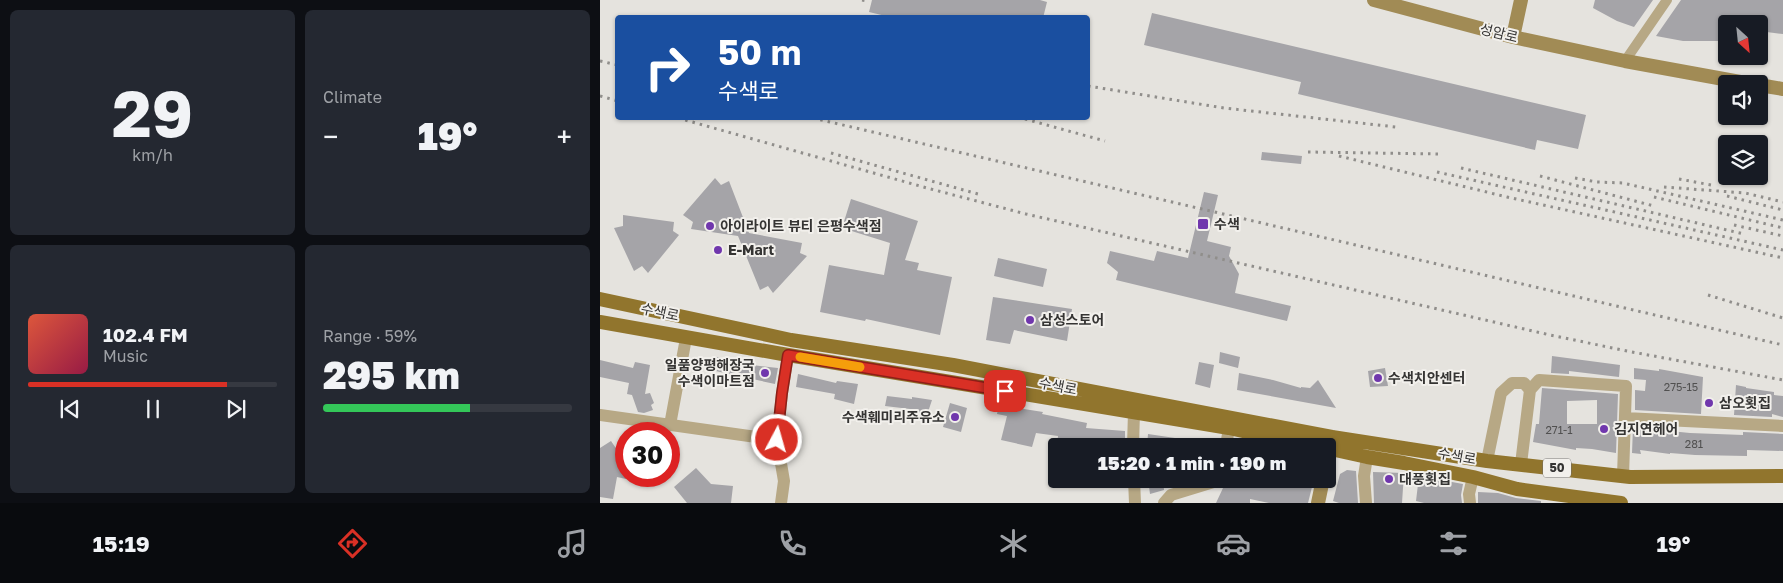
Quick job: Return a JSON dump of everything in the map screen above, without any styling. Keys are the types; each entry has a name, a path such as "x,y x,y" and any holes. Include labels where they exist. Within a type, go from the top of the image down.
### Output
{"main road":[{"name":"성암로","path":"1374,0 1513,37 1625,61 1718,78"},
{"path":"1513,37 1521,0"},
{"path":"1768,87 1783,90"},
{"name":"수색로","path":"600,299 791,340 962,367 1300,438"},
{"name":"수색로","path":"600,322 1229,428 1275,438"},
{"path":"905,374 911,369 911,363 907,358"},
{"name":"수색로","path":"1336,445 1623,476 1783,476"},
{"name":"수색로","path":"1336,446 1367,457 1473,477 1517,489 1621,503"},
{"path":"1318,503 1321,488"}],"street":[{"path":"1625,61 1667,0"},
{"path":"671,422 686,338"},
{"path":"781,503 784,482 777,440 788,355"},
{"path":"1521,464 1530,390 1539,380 1626,386 1623,476"},
{"name":"수색로","path":"1487,461 1501,393 1512,382 1524,383 1530,390"},
{"path":"1133,438 1134,412"},
{"path":"600,414 651,422"},
{"path":"1625,418 1783,426"},
{"path":"680,426 777,440"},
{"path":"1227,438 1229,428"},
{"path":"1366,503 1364,476 1367,457"},
{"path":"1470,503 1469,494 1473,477"},
{"path":"1134,488 1135,503"},
{"path":"1164,503 1171,495 1194,488"}],"building":[{"path":"872,0 1040,0 1047,2 1044,15 882,15 869,12"},
{"path":"1595,0 1653,0 1634,27 1617,21 1593,8"},
{"path":"1681,0 1783,0 1783,34 1768,32 1768,15 1718,15 1718,41 1683,41 1656,36"},
{"path":"1152,13 1586,115 1578,149 1537,140 1535,150 1298,94 1301,82 1144,45"},
{"path":"1262,152 1302,156 1301,164 1261,160"},
{"path":"715,178 721,185 729,181 749,233 802,243 800,253 807,256 773,293 768,286 760,290 738,236 691,229 693,222 683,215"},
{"path":"1204,192 1218,195 1207,241 1231,247 1229,256 1239,274 1235,293 1291,306 1287,321 1116,280 1118,272 1107,263 1110,251 1154,261 1157,251 1188,258"},
{"path":"851,199 918,221 905,260 919,263 917,270 952,277 940,335 866,319 865,321 820,312 829,265 884,275 890,243 842,228"},
{"path":"623,215 674,222 673,231 679,235 648,273 642,266 634,271 614,228 623,226"},
{"path":"998,258 1047,269 1043,287 994,276"},
{"name":"삼성스토어","path":"993,297 1072,309 1067,341 1014,330 1010,344 986,340"},
{"path":"1220,352 1240,357 1238,368 1219,363"},
{"path":"713,356 752,365 778,368 775,384 711,370"},
{"path":"1552,356 1620,365 1619,377 1569,371 1569,374 1551,373"},
{"path":"600,360 633,368 635,362 650,365 645,394 650,393 654,403 651,405 653,410 644,413 638,412 632,395 627,394 629,383 600,377"},
{"path":"1199,362 1214,365 1210,388 1195,384"},
{"name":"수색치안센터","path":"1385,368 1388,386 1370,387 1368,371"},
{"path":"1634,368 1659,371 1659,369 1703,377 1701,414 1635,410 1635,390 1645,391 1646,380 1634,379"},
{"path":"1239,373 1301,388 1310,388 1318,380 1336,408 1237,390"},
{"path":"798,374 836,383 837,381 858,384 854,404 834,399 835,394 796,387"},
{"path":"1736,385 1774,392 1774,395 1783,396 1783,417 1772,414 1772,417 1734,415"},
{"path":"1542,388 1618,394 1616,453 1592,449 1576,448 1576,450 1533,442 1536,424 1539,424","holes":["1597,400 1597,424 1567,424 1567,401"]},
{"path":"887,396 932,400 927,415 910,411 910,409 885,406"},
{"name":"수색훼미리주유소","path":"950,403 967,408 961,432 943,427"},
{"path":"999,405 1043,412 1042,414 1087,423 1086,428 1125,431 1125,438 1058,438 1058,436 1036,433 1032,447 1001,440 1007,416 997,414"},
{"path":"1633,427 1670,428 1670,431 1690,433 1743,435 1743,432 1783,434 1783,451 1747,450 1747,456 1670,454 1640,450 1641,454 1632,453"},
{"path":"1148,434 1175,438 1148,438"},
{"path":"611,441 615,447 615,487 613,499 600,497 600,448"},
{"path":"696,468 711,484 733,486 731,503 687,503 674,487 680,487 680,482"},
{"path":"1347,470 1356,471 1358,503 1339,503 1333,501 1340,474"},
{"path":"1373,472 1404,473 1402,503 1374,503"},
{"path":"1419,476 1463,484 1462,503 1424,503 1416,501"},
{"path":"1149,488 1164,488 1164,490 1150,494"},
{"path":"1223,488 1312,488 1308,503 1269,503 1250,499 1250,503 1216,503"},
{"path":"1478,492 1498,493 1516,498 1541,501 1541,503 1478,503"}],"railway":[{"path":"862,0 868,1"},
{"path":"600,61 615,64"},
{"path":"1090,86 1224,108 1396,127"},
{"path":"600,96 615,100"},
{"path":"685,120 1026,214 1550,335 1783,380"},
{"path":"822,120 1783,345"},
{"path":"1029,120 1105,141"},
{"path":"1308,152 1440,154"},
{"path":"831,153 978,194"},
{"path":"1339,156 1507,197 1783,258"},
{"path":"1461,168 1744,234"},
{"path":"1437,172 1783,250"},
{"path":"1540,176 1654,206"},
{"path":"1575,178 1597,182 1623,183 1783,220"},
{"path":"1679,179 1711,185"},
{"path":"1664,187 1745,193 1783,202"},
{"path":"1727,196 1783,210"},
{"path":"1654,197 1783,228"},
{"path":"1734,225 1783,236"},
{"path":"1708,295 1783,318"}],"slow traffic":[{"path":"800,357 860,367"}],"place":[{"name":"수색","path":"1203,224"},
{"name":"아이라이트 뷰티 은평수색점","path":"710,226"},
{"name":"E-Mart","path":"718,250"},
{"name":"삼성스토어","path":"1030,320"},
{"name":"일품양평해장국 수색이마트점","path":"765,373"},
{"name":"수색치안센터","path":"1378,378"},
{"name":"삼오횟집","path":"1709,403"},
{"name":"수색훼미리주유소","path":"955,417"},
{"name":"김지연헤어","path":"1604,429"},
{"name":"대풍횟집","path":"1389,479"}],"route":[{"path":"777,440 788,355 1005,391"}]}
